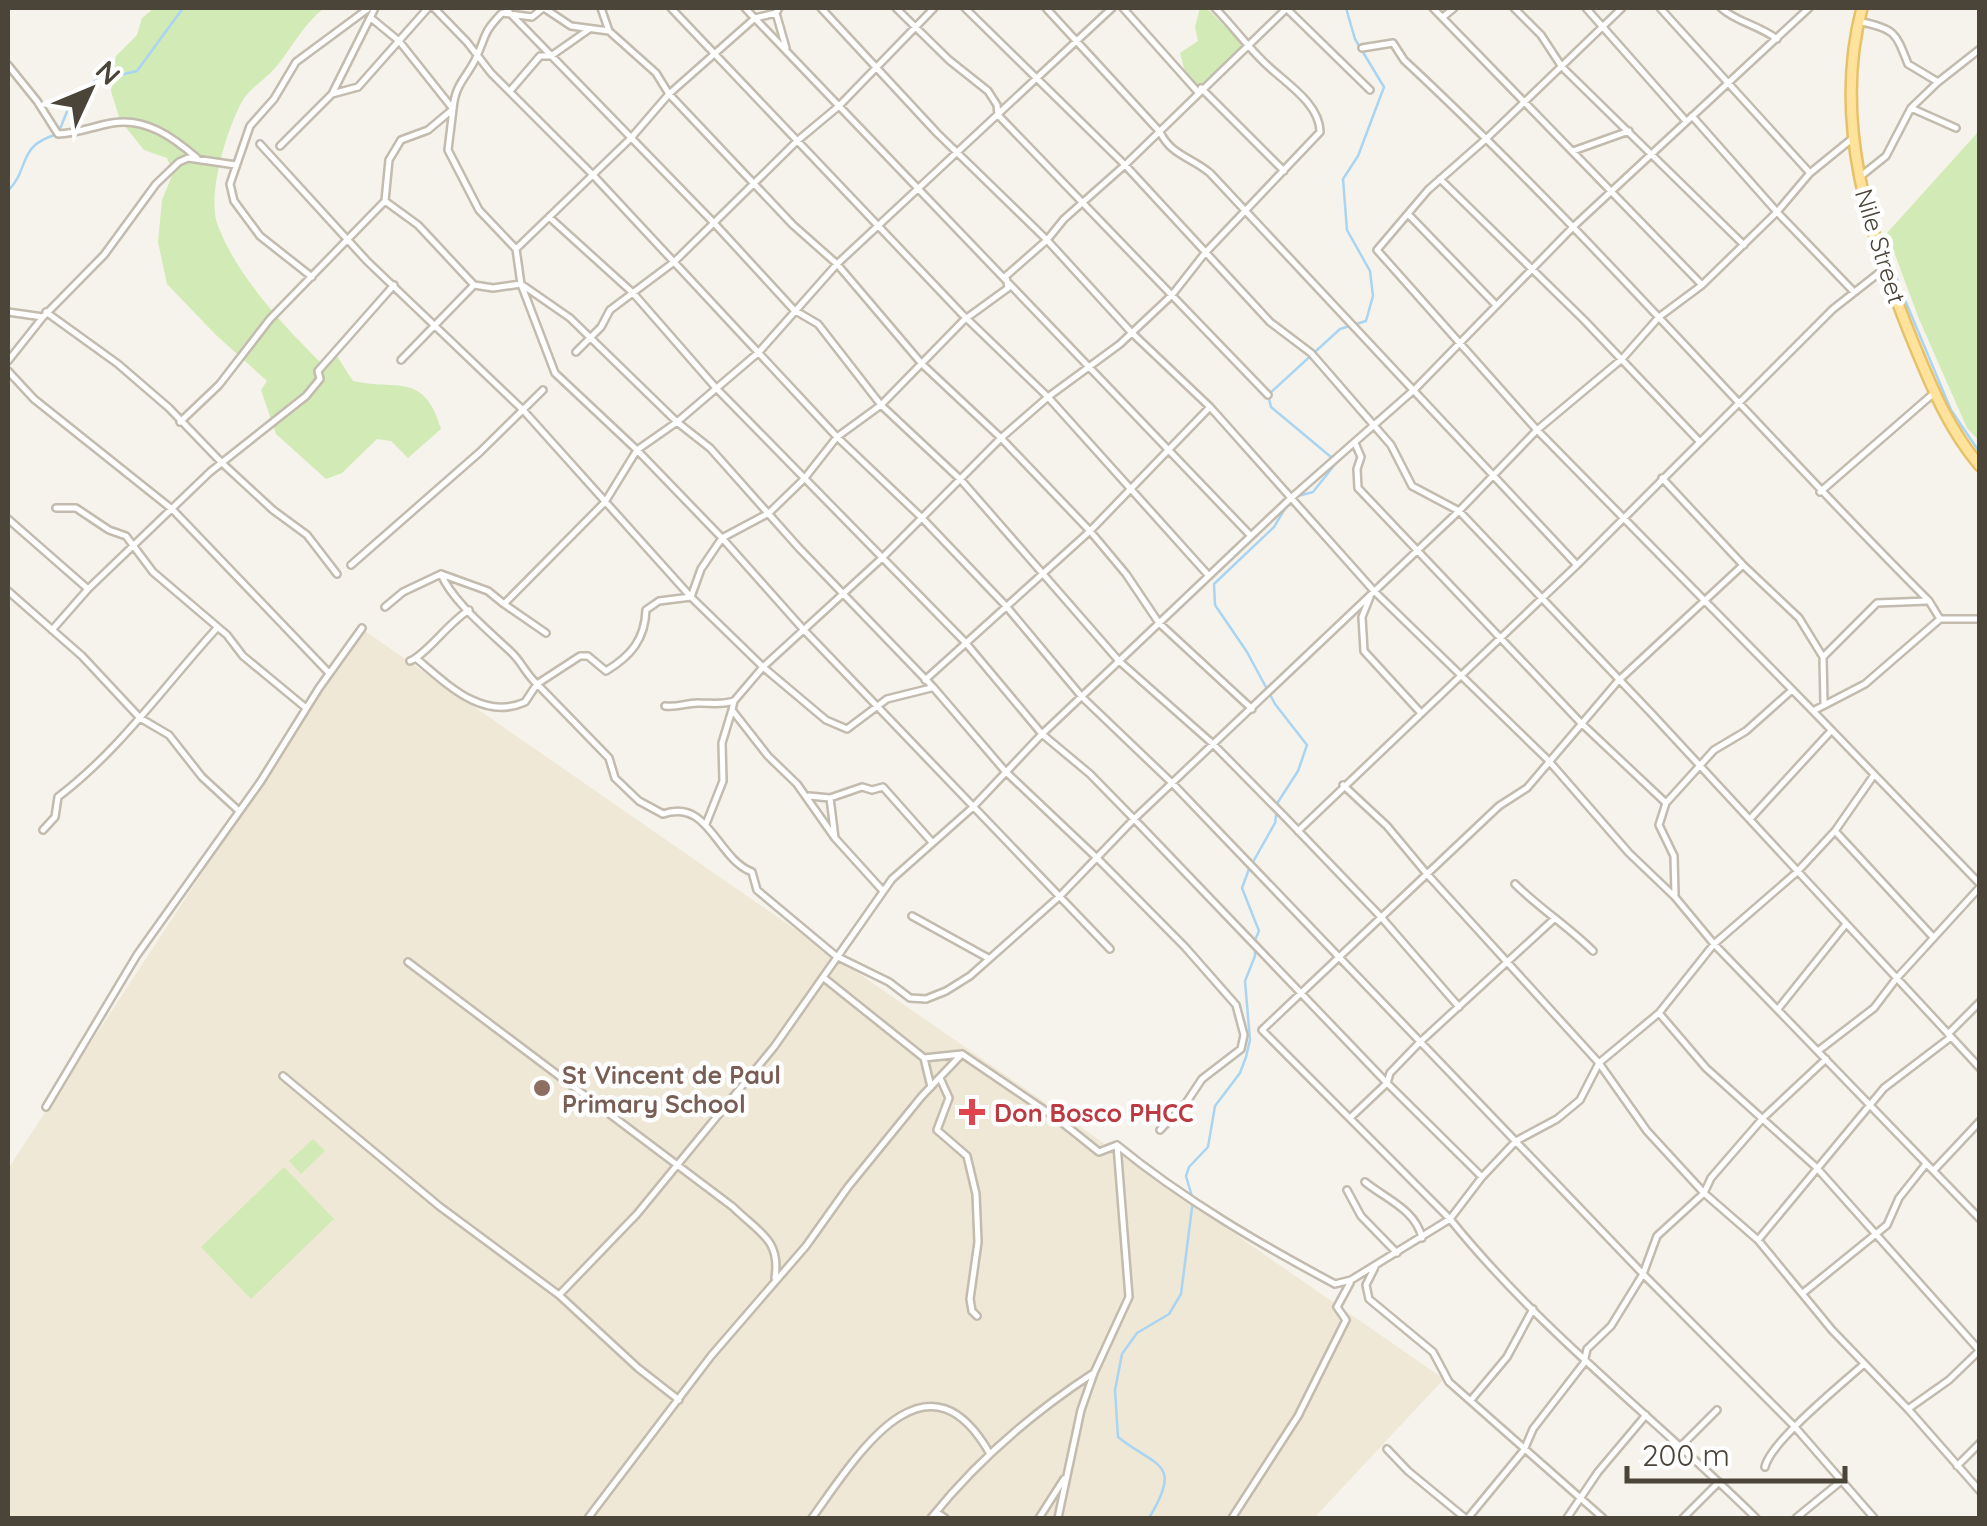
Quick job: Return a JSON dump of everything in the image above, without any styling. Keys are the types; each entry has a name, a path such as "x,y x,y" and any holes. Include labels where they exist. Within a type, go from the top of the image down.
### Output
{"main road":[{"name":"Nile Street","path":"1862,8 1851,79 1853,138 1872,232 1934,393 1955,434 1980,466"}],"street":[{"path":"280,146 332,94 371,18 372,8"},
{"path":"312,277 274,250 244,217 230,184 250,126 274,100 296,62 372,8"},
{"path":"332,94 358,87 431,8 837,437 1006,606 1082,697 1172,783 1643,1274 1796,1427 1874,1518"},
{"path":"609,31 571,26 544,8 532,16 508,10 482,36 477,56 454,90 448,150 480,210 516,249 521,284 555,373 722,538 803,629 1110,950"},
{"path":"602,8 609,31 656,73 669,94 754,184 838,264 922,364 1002,438 1090,530 1159,623 1252,709"},
{"path":"669,8 879,228 1048,397 1209,576"},
{"path":"745,8 918,190 1006,276 1251,536"},
{"path":"822,8 1131,332 1210,407 1373,592 1548,760 1714,944 1980,1220"},
{"path":"896,8 949,60 988,91 998,115 1268,395"},
{"path":"576,352 610,310 674,262 797,141 839,106 934,8"},
{"path":"965,8 1125,166 1270,322 1311,353 1391,445 1412,486 1459,511 1980,1068"},
{"path":"1046,8 1160,132 1166,146 1210,172 1244,213 1415,389 1577,565"},
{"path":"504,604 605,502 636,450 677,422 758,352 838,264 1112,8"},
{"path":"1122,8 1284,171"},
{"path":"706,824 723,781 722,743 734,701 764,667 882,559 1002,438 1048,397 1092,367 1172,295 1206,253 1320,132 1320,123 1302,96 1266,65 1214,8"},
{"path":"1006,276 1286,8 1370,90"},
{"path":"1434,8 1702,285"},
{"path":"1443,18 1454,8"},
{"path":"1514,8 1541,36 1562,68 1744,244"},
{"path":"1586,8 1854,292"},
{"path":"1622,8 1440,179 1382,242 1377,253 1538,430 1980,886 1874,1008 1818,1051"},
{"path":"1660,8 1810,173"},
{"path":"1721,8 1734,19 1757,24 1777,39"},
{"path":"559,1295 637,1214 774,1046 883,891 931,841 972,808 1042,734 1291,498 1415,389 1574,226 1807,8"},
{"path":"508,10 794,310 818,324 881,405 961,480 1120,661 1213,744 1381,917 1460,1007"},
{"path":"516,249 631,138 669,94 755,18 777,10 787,52"},
{"path":"371,18 399,41 452,109"},
{"path":"1859,21 1877,25 1900,39 1908,64 1938,82"},
{"path":"510,91 540,56 551,56 588,30"},
{"path":"1362,48 1393,42 1404,60 1574,226 1940,618"},
{"path":"1859,177 1886,156 1911,108 1980,49"},
{"path":"716,54 734,75"},
{"path":"8,65 58,134 114,123 138,123 169,136 199,160"},
{"path":"1911,108 1956,128"},
{"path":"180,422 219,385 270,319 384,201 389,160 401,140 428,130 452,109"},
{"path":"1574,151 1630,130"},
{"path":"441,574 497,642 511,652 609,758 616,778 639,802 663,814 690,811 706,824 738,866 752,872 757,890 836,956 889,982 910,998 926,999 946,991 1060,896 1134,818 1459,511 1538,430 1622,359 1658,317 1702,285 1810,173 1853,138"},
{"path":"260,144 394,286 522,410 691,597 833,726 847,729 887,699 932,687"},
{"path":"8,361 44,314 104,255 156,184 179,162 188,158 236,164"},
{"path":"1440,179 1700,442"},
{"path":"384,201 418,225 474,285 493,288 521,284 591,337 677,422 710,448 932,687 1004,771 1098,859 1236,1005 1242,1027 1241,1049 1202,1079 1160,1130"},
{"path":"1409,216 1495,304"},
{"path":"548,217 633,293 716,388 965,642 1042,734 1134,818 1387,1083 1482,1176"},
{"path":"1298,831 1577,565 1833,309 1885,268"},
{"path":"691,597 701,570 722,538 769,513 804,480 837,437 881,405 964,320 1008,288 1006,276"},
{"path":"401,360 474,285"},
{"path":"52,630 88,589 221,462 306,396 320,379 318,370 394,286"},
{"path":"8,312 44,314 118,364 273,510 307,535 337,574"},
{"path":"8,371 34,398 173,510 329,674"},
{"path":"351,565 480,452 543,390"},
{"path":"1820,492 1934,393"},
{"path":"925,680 1090,530 1210,407"},
{"path":"1355,443 1361,457 1356,469 1358,488 1580,722 1666,804"},
{"path":"1662,478 1799,618 1822,657 1824,704"},
{"path":"56,508 76,508 109,530 126,536 153,572 306,708"},
{"path":"8,519 88,589"},
{"path":"1743,565 1618,681 1527,788 1499,806 1262,1030 1450,1219 1477,1253 1584,1363 1682,1445 1756,1518"},
{"path":"385,607 403,592 441,574 488,591 546,632"},
{"path":"8,591 106,680 140,718 170,735 202,777 240,811"},
{"path":"1373,592 1362,616 1364,651 1421,713"},
{"path":"469,610 414,660 480,706 498,710 519,705 537,684 580,656 588,656 606,671 636,647 646,626 646,610 659,601 691,597"},
{"path":"1822,657 1877,603 1928,601"},
{"path":"1814,711 1865,684 1940,618 1980,618"},
{"path":"43,830 54,818 58,798 85,776 140,718 217,628"},
{"path":"46,1107 137,955 240,811 362,628"},
{"path":"1675,897 1674,856 1659,825 1666,804 1714,750 1746,730 1792,690"},
{"path":"666,706 734,701"},
{"path":"732,710 883,891"},
{"path":"1750,819 1830,732"},
{"path":"1117,1145 1153,1175 1329,1281 1339,1284 1352,1280 1450,1219 1482,1176 1516,1141 1580,1100 1599,1062 1659,1014 1714,944 1798,872 1835,831 1874,776"},
{"path":"1342,785 1387,826 1599,1062 1647,1131 1704,1193 1758,1240 1980,1491"},
{"path":"806,796 830,798 862,787 872,790 883,786 931,841"},
{"path":"830,798 835,838"},
{"path":"1835,831 1933,938"},
{"path":"1515,884 1593,950"},
{"path":"912,916 988,958"},
{"path":"1350,1118 1387,1083 1390,1073 1419,1042 1554,919"},
{"path":"1778,1009 1846,924"},
{"path":"408,962 733,1207 775,1248 778,1259 774,1280"},
{"path":"824,978 924,1058 930,1087"},
{"path":"1758,1240 1884,1088 1950,1036 1980,1002"},
{"path":"1659,1014 1706,1068 1816,1167 1978,1347 1949,1380 1908,1409"},
{"path":"924,1058 962,1054 1059,1120 1098,1152 1117,1145"},
{"path":"588,1518 711,1356 806,1246 848,1186 962,1054"},
{"path":"1387,1450 1467,1518 1524,1450 1533,1429 1584,1363 1587,1349 1611,1326 1643,1274 1657,1236 1704,1193 1710,1178 1763,1118 1826,1059"},
{"path":"283,1076 439,1206 559,1295 638,1368 680,1400"},
{"path":"940,1078 949,1098 937,1130 967,1156 979,1212 970,1299 977,1316"},
{"path":"1933,1170 1980,1121"},
{"path":"1058,1518 1065,1476 1094,1373 1129,1297 1117,1145"},
{"path":"1803,1293 1887,1224 1899,1198 1926,1164"},
{"path":"1365,1182 1411,1216 1418,1223 1422,1238"},
{"path":"1347,1190 1361,1216 1396,1253"},
{"path":"1376,1265 1366,1285 1369,1299 1433,1352 1449,1382 1603,1518"},
{"path":"1232,1518 1298,1416 1346,1320 1338,1308 1352,1280"},
{"path":"1471,1400 1507,1356 1533,1309"},
{"path":"1765,1468 1770,1453 1864,1364"},
{"path":"931,1518 990,1454 1041,1408 1094,1373"},
{"path":"812,1518 878,1434 909,1410 947,1408 975,1429 990,1454"},
{"path":"1682,1445 1717,1410"},
{"path":"1568,1518 1586,1488 1646,1416"},
{"path":"1958,1466 1980,1443"},
{"path":"1039,1518 1065,1476"},
{"path":"1683,1518 1719,1482"},
{"path":"1796,1518 1841,1482"},
{"path":"936,1512 945,1518"}],"shaded area":[{"name":"St Vincent de Paul Primary School","path":"362,629 1444,1379 1314,1518 8,1518 8,1169"}],"green space":[{"path":"154,8 324,8 243,100 220,162 215,213 227,245 249,281 320,362 335,353 353,381 407,387 426,398 441,429 408,458 391,441 377,439 342,473 326,479 276,434 261,390 267,381 167,284 158,242 162,200 173,173 167,158 144,150 120,120 111,91 116,56 137,35 142,18"},
{"path":"1200,8 1210,11 1243,45 1197,90 1187,79 1180,53 1198,41 1195,27"},
{"path":"1979,131 1979,441 1967,428 1919,319 1887,233"},
{"path":"313,1139 325,1151 301,1174 289,1161"},
{"path":"284,1167 334,1219 251,1299 201,1247"}],"waterway":[{"path":"8,191 30,151 58,134 70,104 95,81 137,71 183,8"},
{"path":"1331,457 1271,407 1268,395 1340,329 1366,321 1373,296 1370,271 1347,230 1343,179 1358,156 1384,87 1355,39 1346,8"},
{"path":"1883,242 1898,282"},
{"path":"1905,300 1951,410 1980,453"},
{"path":"1294,497 1313,492 1336,463"},
{"path":"1253,862 1275,823 1278,802 1298,771 1307,745 1275,704 1247,652 1215,605 1214,584 1274,527 1286,507"},
{"path":"1249,869 1242,888 1259,931 1255,940"},
{"path":"1149,1518 1164,1486 1164,1475 1153,1461 1118,1437 1115,1390 1122,1354 1137,1333 1169,1314 1181,1294 1193,1200 1186,1176 1189,1167 1208,1147 1215,1106 1240,1073 1246,1057 1250,1040 1245,981 1255,948"}],"place":[{"name":"St Vincent de Paul Primary School","path":"542,1088"},
{"name":"Don Bosco PHCC","path":"972,1112"}]}
